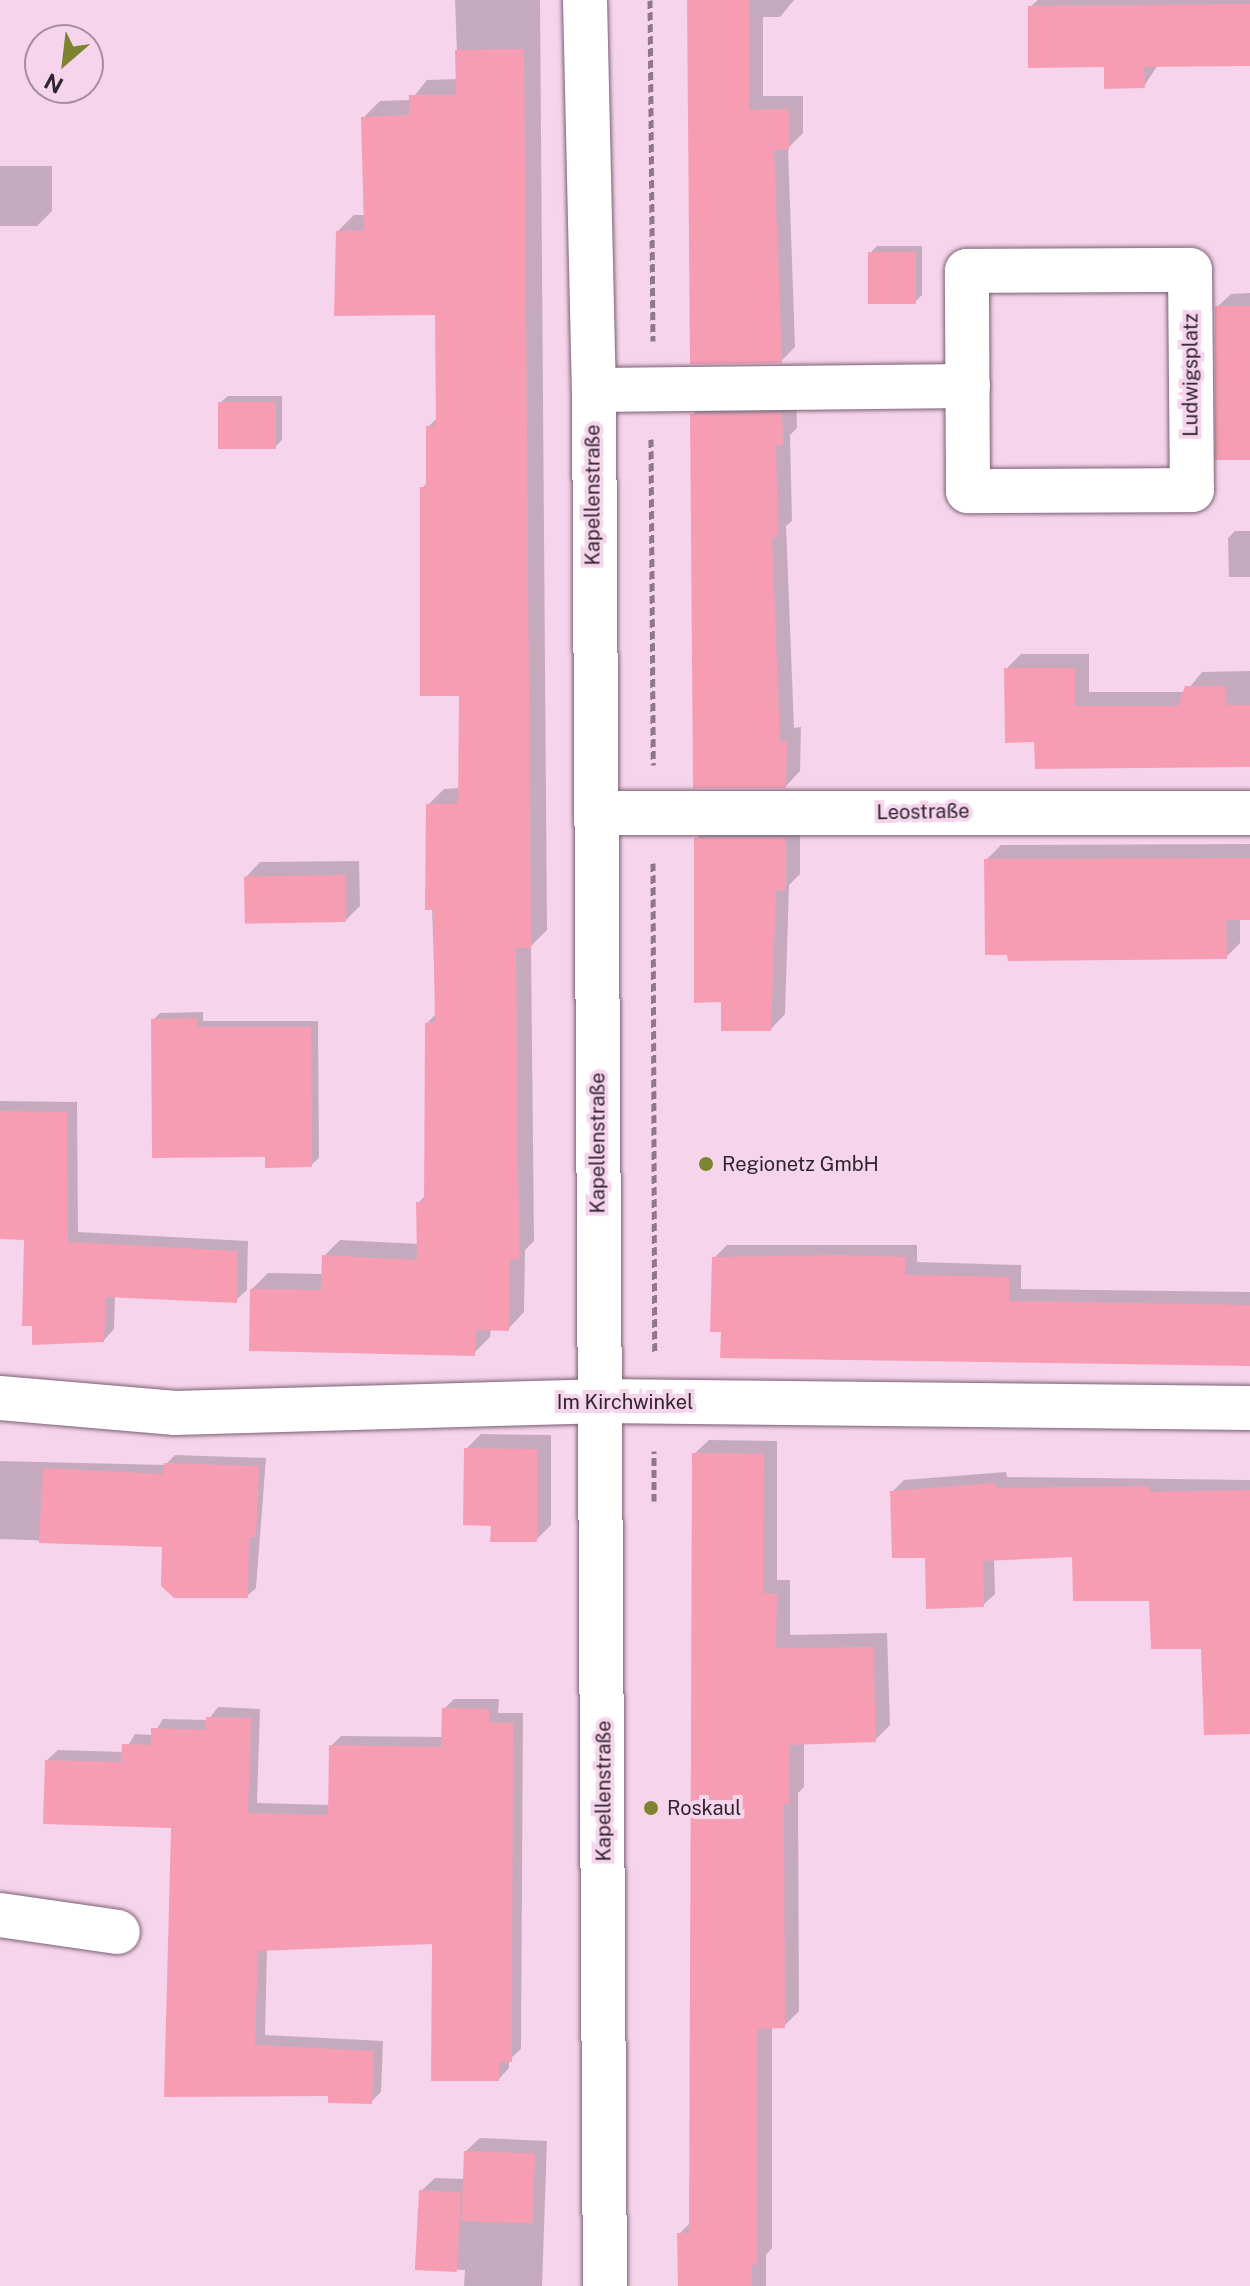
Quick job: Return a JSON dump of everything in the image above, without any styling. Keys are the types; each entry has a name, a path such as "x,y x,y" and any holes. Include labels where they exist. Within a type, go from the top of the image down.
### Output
{"street":[{"name":"Kapellenstraße","path":"585,0 594,390 605,2286"},
{"name":"Ludwigsplatz","path":"1190,270 1192,490 968,491 968,386 967,271 1190,270"},
{"path":"594,390 968,386"},
{"name":"Leostraße","path":"596,813 653,817 1003,810 1250,813"},
{"name":"Im Kirchwinkel","path":"0,1398 175,1413 599,1401 1250,1408"},
{"path":"0,1915 118,1932"}],"path":[{"path":"650,0 654,1512"}],"building":[{"path":"687,0 749,0 749,110 789,109 789,150 774,150 782,363 690,364"},
{"path":"1250,4 1250,66 1144,67 1145,88 1104,89 1104,67 1028,68 1028,6"},
{"path":"524,49 531,948 516,948 519,1259 510,1260 509,1331 476,1330 475,1356 249,1351 250,1289 321,1290 322,1255 417,1260 416,1202 424,1202 425,1023 435,1022 433,910 425,910 426,804 458,804 459,696 420,696 420,487 426,487 426,426 436,426 435,315 334,316 336,231 364,230 361,117 409,115 409,95 456,95 455,50"},
{"path":"868,252 916,252 916,304 868,304"},
{"path":"1215,306 1250,306 1250,460 1215,460"},
{"path":"218,402 276,402 276,449 218,449"},
{"path":"782,413 783,445 776,445 778,537 772,538 780,742 787,741 786,788 693,788 690,414"},
{"path":"1004,668 1075,668 1075,706 1178,706 1185,686 1225,686 1226,705 1250,705 1250,767 1035,769 1034,742 1005,743"},
{"path":"694,838 786,838 786,891 776,890 771,1031 721,1031 721,1002 694,1003"},
{"path":"1250,858 1250,920 1226,920 1227,959 1008,961 1007,955 985,955 984,859"},
{"path":"345,875 346,922 245,924 244,877"},
{"path":"197,1018 197,1027 311,1027 312,1167 265,1168 265,1157 152,1158 151,1019"},
{"path":"0,1111 67,1112 68,1242 238,1251 237,1303 106,1297 104,1342 32,1345 32,1326 22,1326 24,1240 0,1239"},
{"path":"712,1257 905,1257 905,1275 1009,1277 1009,1301 1250,1305 1250,1366 720,1358 721,1332 710,1332"},
{"path":"464,1448 537,1449 537,1542 490,1542 491,1526 463,1525"},
{"path":"692,1453 764,1454 763,1593 777,1594 776,1648 873,1647 876,1742 790,1745 790,1804 784,1804 785,2028 758,2029 758,2264 752,2265 752,2286 678,2286 677,2233 689,2233"},
{"path":"164,1463 259,1466 256,1537 249,1537 248,1598 174,1598 161,1586 162,1547 39,1543 43,1468 163,1474"},
{"path":"995,1483 996,1488 1149,1486 1150,1492 1250,1490 1250,1734 1204,1735 1201,1649 1151,1649 1149,1601 1073,1601 1072,1557 983,1561 984,1607 926,1609 925,1558 892,1558 890,1491"},
{"path":"442,1708 489,1709 489,1722 513,1723 512,2062 499,2062 499,2081 431,2081 432,1944 258,1951 255,2045 374,2051 372,2104 328,2103 328,2096 164,2097 171,1828 43,1824 45,1760 121,1762 122,1744 151,1745 151,1728 206,1730 206,1717 251,1718 248,1813 328,1815 329,1745 441,1747"},
{"path":"464,2151 535,2153 533,2223 462,2221"},
{"path":"419,2190 461,2192 457,2272 415,2270"}],"place":[{"name":"Regionetz GmbH","path":"706,1164"},
{"name":"Roskaul","path":"651,1808"}]}
